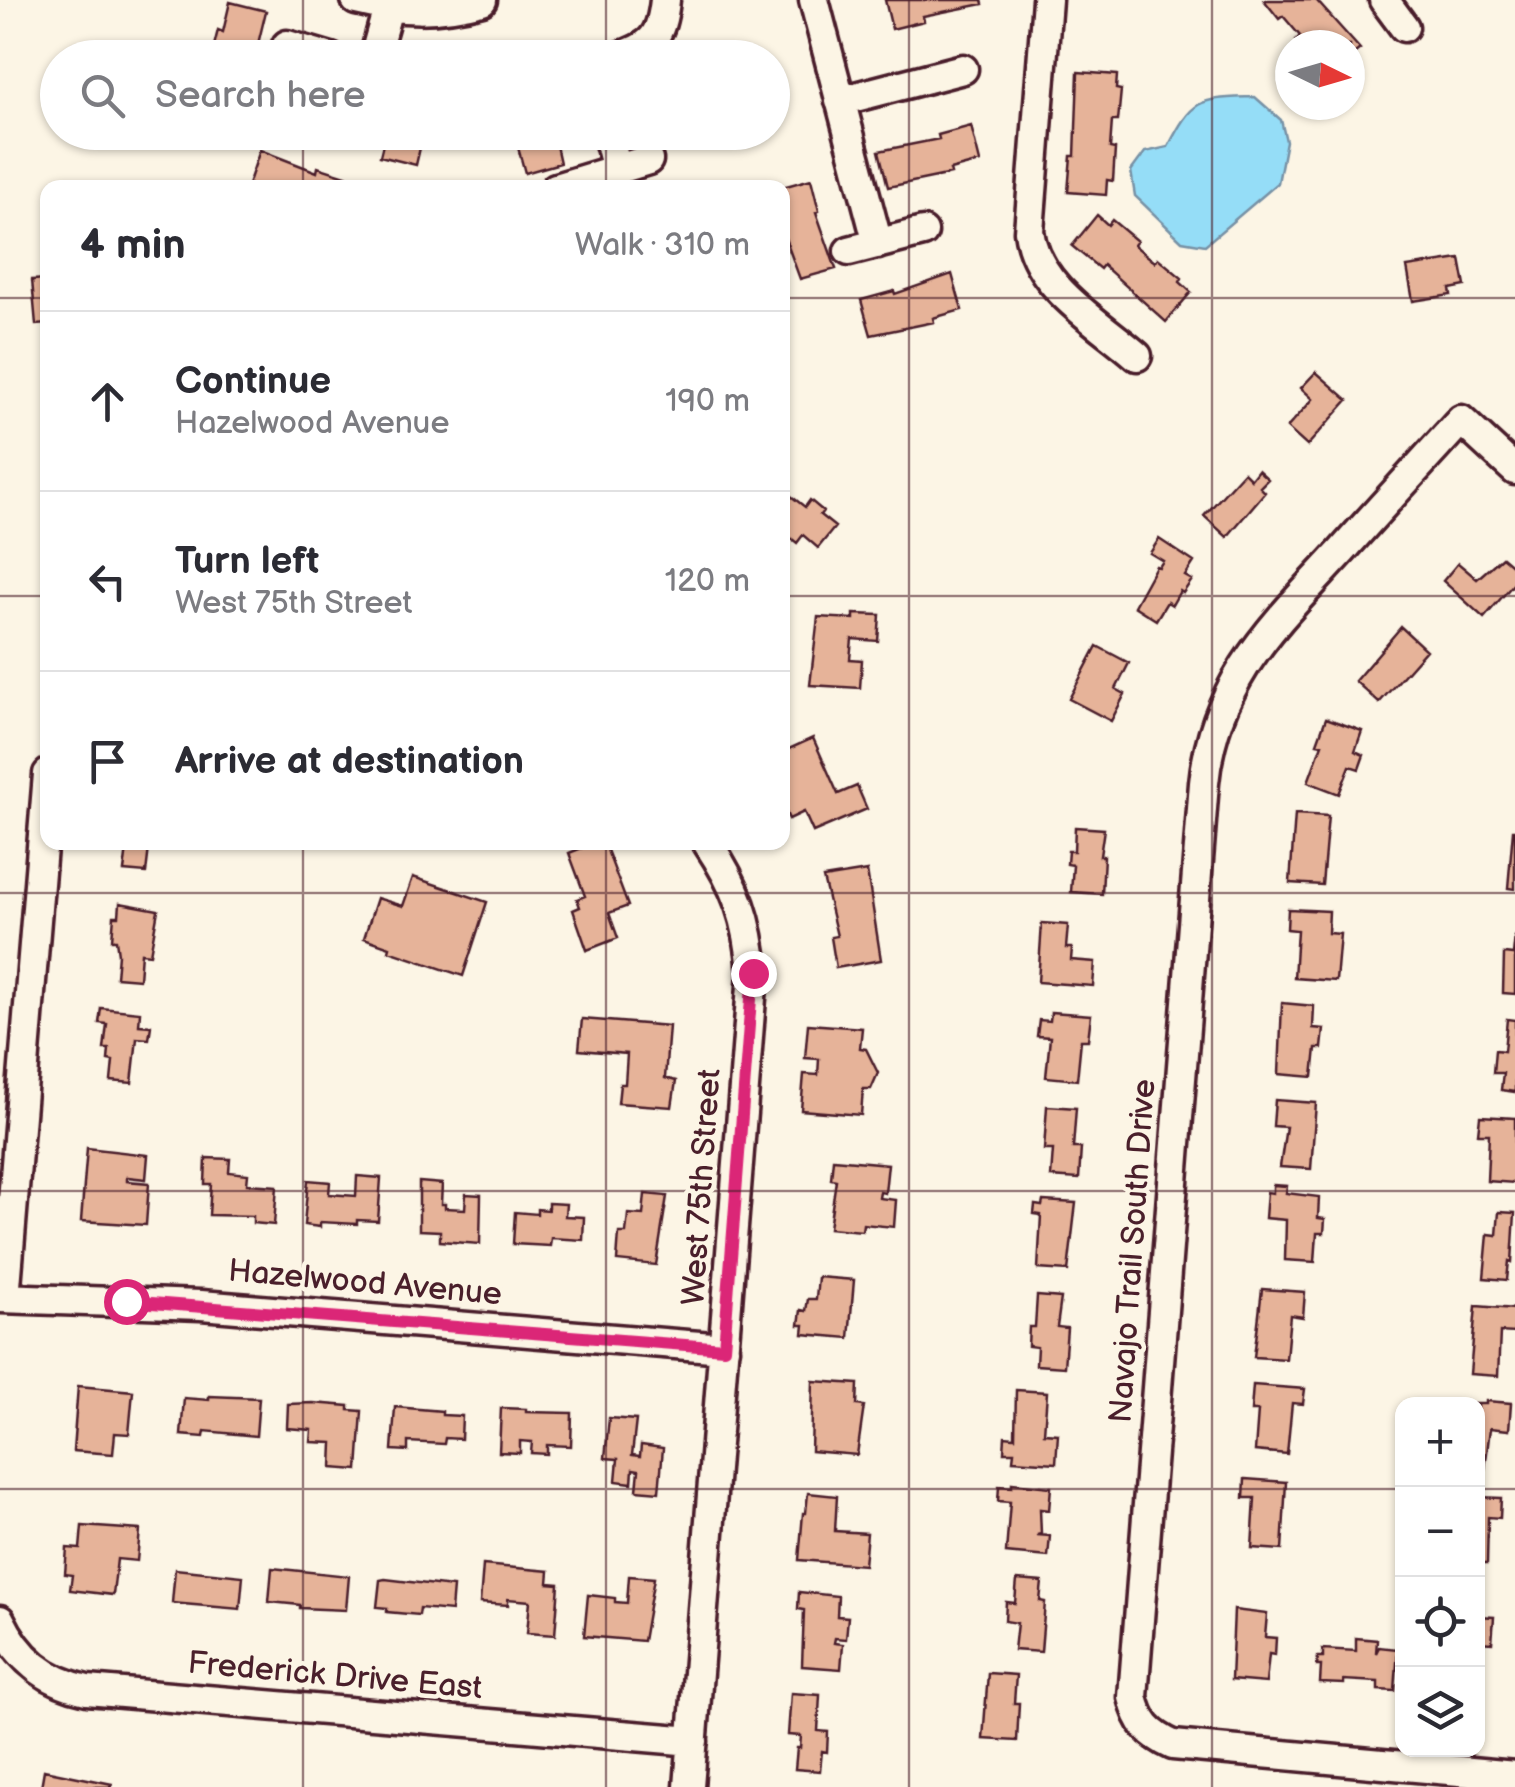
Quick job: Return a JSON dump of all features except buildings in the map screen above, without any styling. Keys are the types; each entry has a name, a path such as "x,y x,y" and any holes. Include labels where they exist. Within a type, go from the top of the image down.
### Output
{"street":[{"path":"356,0 388,8 436,10 482,0"},
{"path":"652,40 663,22 665,0"},
{"path":"814,0 878,244"},
{"path":"1047,0 1030,245 1050,282 1137,356"},
{"path":"1384,0 1404,27"},
{"path":"379,40 388,8"},
{"path":"840,101 963,69"},
{"path":"612,150 617,169"},
{"path":"582,180 648,160"},
{"path":"849,251 923,232"},
{"name":"Navajo Trail South Drive","path":"1515,470 1461,420 1259,641 1229,690 1218,717 1204,783 1133,1697 1142,1724 1153,1736 1172,1745 1515,1776"},
{"path":"3,1298 41,850"},
{"name":"West 75th Street","path":"689,1787 753,973 746,916 712,850"},
{"name":"Hazelwood Avenue","path":"3,1298 201,1305 724,1348"},
{"name":"Frederick Drive East","path":"0,1620 11,1642 34,1667 55,1680 87,1690 693,1742"}],"water":[{"path":"1255,97 1275,115 1275,120 1281,120 1286,141 1278,183 1205,245 1182,241 1135,196 1131,171 1145,152 1168,147 1192,109 1222,98"}],"route":[{"path":"126,1301 724,1348 753,973"}]}
